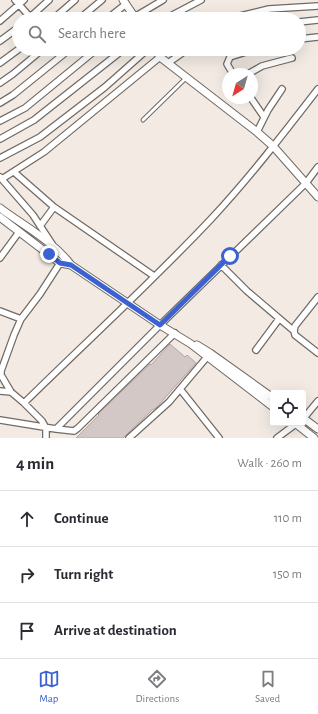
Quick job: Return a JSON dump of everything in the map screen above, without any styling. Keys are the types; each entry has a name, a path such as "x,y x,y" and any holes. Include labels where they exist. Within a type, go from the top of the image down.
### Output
{"street":[{"path":"0,21 17,2 24,0"},
{"path":"36,12 49,0"},
{"path":"61,12 75,0"},
{"path":"87,12 102,0"},
{"path":"144,12 163,0"},
{"path":"178,12 201,0"},
{"path":"114,12 125,1 131,12"},
{"path":"17,2 24,12"},
{"path":"254,12 269,8 318,6"},
{"path":"306,21 318,20"},
{"path":"0,41 12,32"},
{"path":"306,38 318,37"},
{"path":"0,63 12,54"},
{"path":"0,83 35,56"},
{"path":"0,103 13,95 61,56"},
{"path":"0,121 25,108 88,56"},
{"path":"0,139 34,120 115,56"},
{"path":"0,158 40,137 105,87 140,56"},
{"path":"168,63 178,56"},
{"path":"229,68 227,64 230,57 233,56"},
{"path":"55,248 33,215 1,178 14,172 44,152 160,57 273,146 318,197"},
{"path":"258,68 292,58"},
{"path":"257,132 264,117 282,89"},
{"path":"24,403 212,217 273,146 318,89"},
{"path":"255,104 264,117"},
{"path":"56,429 306,183 318,166"},
{"path":"14,172 54,207 154,276"},
{"path":"40,226 54,207"},
{"path":"0,208 64,255 71,265 160,325 175,333 270,404"},
{"path":"0,218 60,263 71,265"},
{"path":"0,258 19,232"},
{"path":"46,438 46,428 42,421 24,403 10,392 2,375 2,367 21,319 40,294 60,263"},
{"path":"221,265 278,319 294,330 295,335 318,353"},
{"path":"294,330 295,326 318,297"},
{"path":"0,311 21,319"},
{"path":"256,350 278,319"},
{"path":"0,420 74,431 175,333"},
{"path":"190,344 202,347 270,396"},
{"path":"129,438 169,402 207,357"},
{"path":"180,389 219,438"},
{"path":"0,391 10,392"},
{"path":"306,416 318,402"},
{"path":"306,421 318,429"},
{"path":"277,438 292,426"},
{"path":"300,426 314,438"}],"lane":[{"path":"143,120 187,77"}],"building":[{"path":"170,344 185,357 187,355 196,363 156,408 152,410 123,438 76,438 99,415 98,414 150,364 151,365"}],"route":[{"path":"49,254 60,263 71,265 160,325 230,256"}]}
